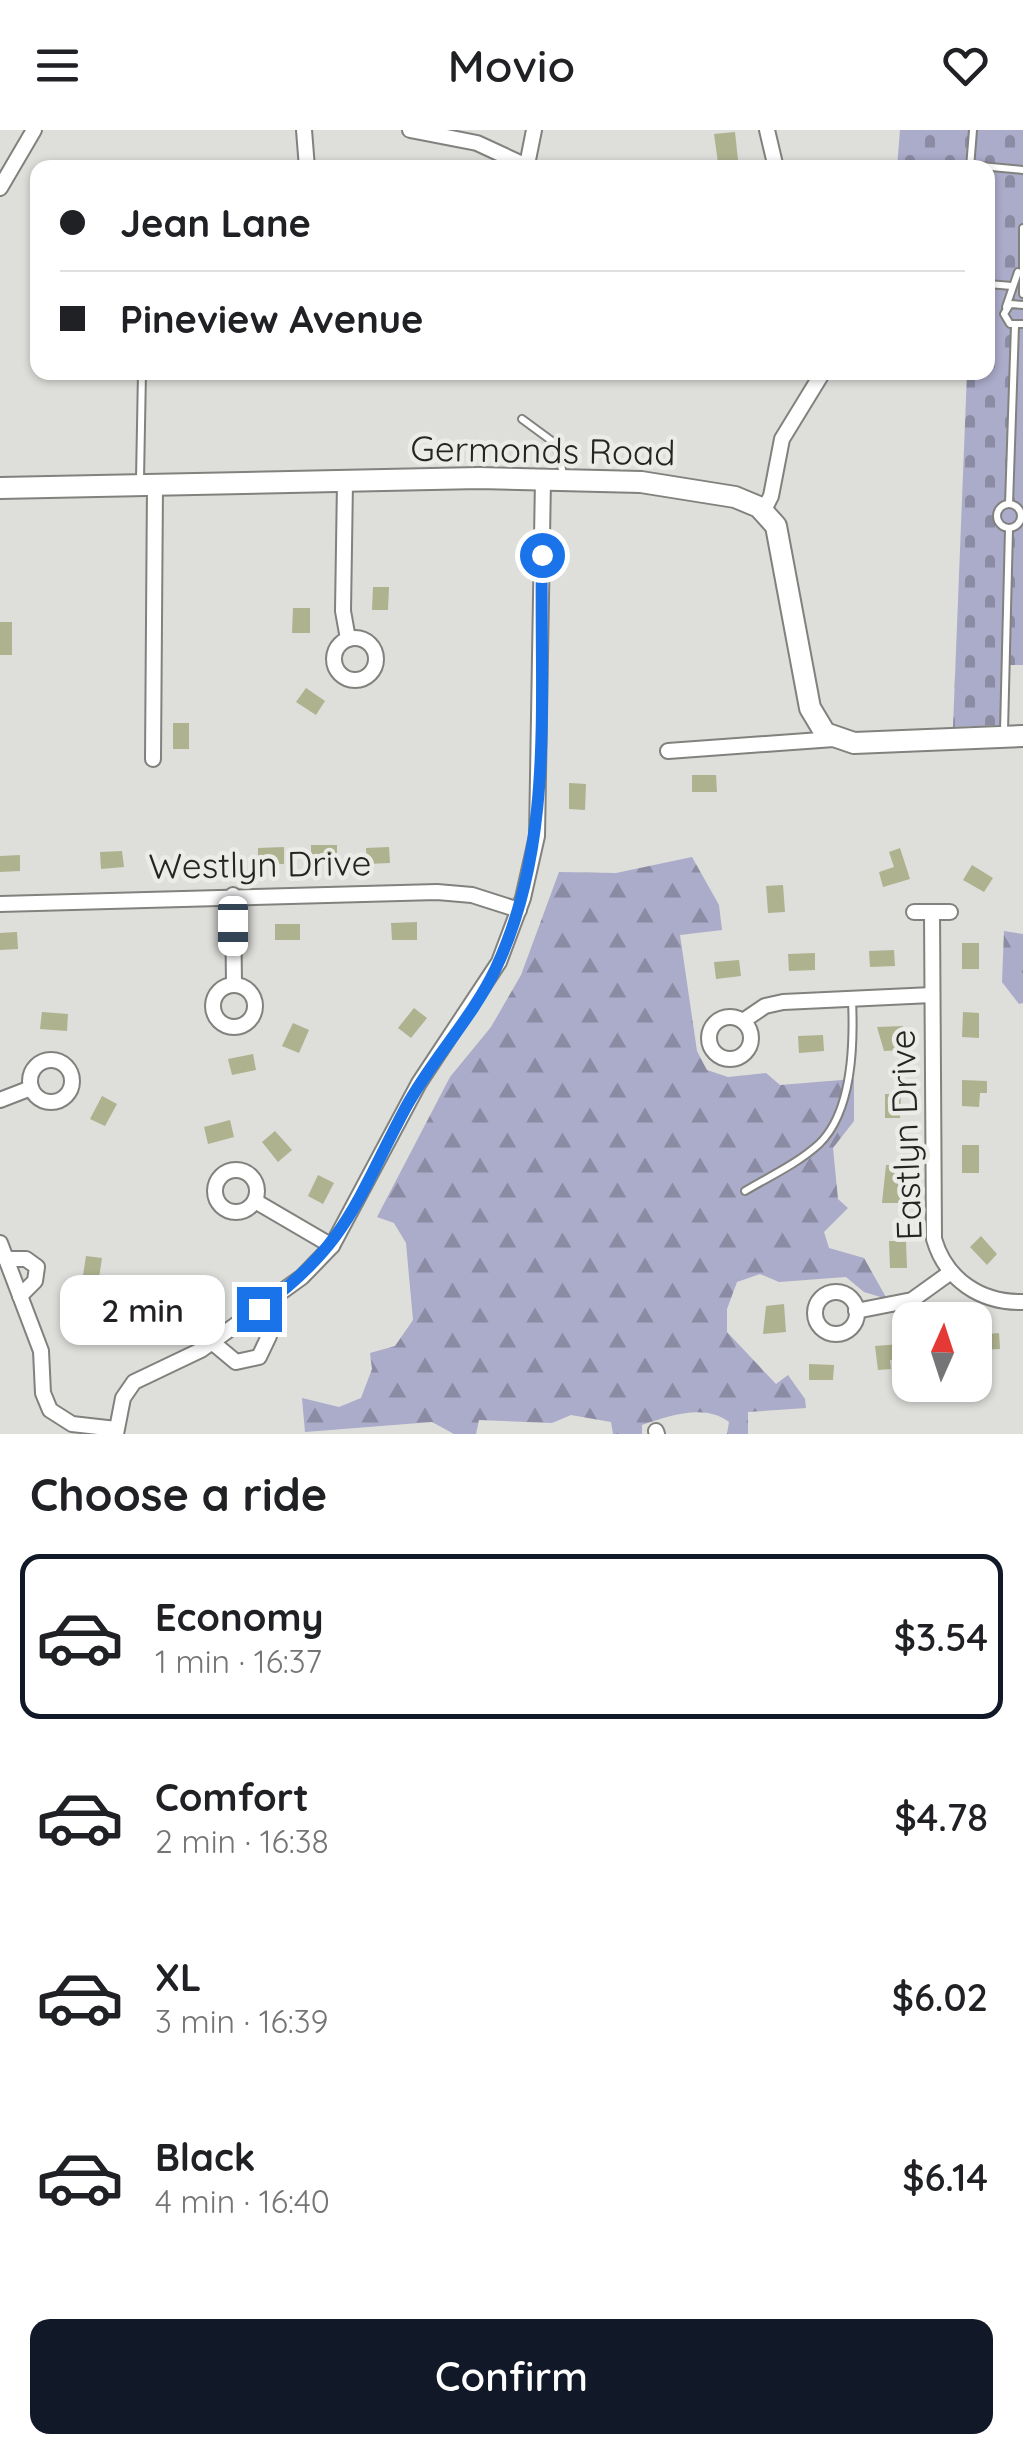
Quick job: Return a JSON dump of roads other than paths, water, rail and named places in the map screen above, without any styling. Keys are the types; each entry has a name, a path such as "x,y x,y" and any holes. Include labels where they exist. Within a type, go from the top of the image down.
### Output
{"street":[{"path":"0,188 34,130"},
{"path":"304,130 307,160"},
{"path":"410,130 477,143 515,160"},
{"path":"530,160 534,130"},
{"path":"766,130 774,160"},
{"path":"817,380 782,439 771,496 764,510 781,540 812,713 820,729 834,739"},
{"path":"0,1243 42,1356 43,1394 50,1410 72,1424 116,1432 122,1398 134,1382 212,1342 302,1277 332,1246 420,1083 488,984 519,910 536,836 554,479"},
{"name":"Germonds Road","path":"0,488 554,479 691,486 735,497 764,510"},
{"path":"345,482 343,611 348,639"},
{"path":"147,485 154,759"},
{"path":"668,751 834,739 863,743 1013,737"},
{"name":"Westlyn Drive","path":"0,904 446,892 519,910"},
{"path":"233,896 234,986"},
{"path":"914,912 950,912"},
{"name":"Eastlyn Drive","path":"932,912 932,1220 936,1246 951,1272 988,1298 1023,1302"},
{"path":"743,1021 774,1003 932,996"},
{"path":"0,1100 32,1088"},
{"path":"255,1201 332,1246"},
{"path":"6,1259 26,1259 37,1267 35,1281 20,1296"},
{"path":"856,1311 912,1300 951,1272"},
{"path":"212,1342 236,1362 259,1357 269,1336 259,1309"}],"lane":[{"path":"970,160 973,130"},
{"path":"995,168 1023,170"},
{"path":"1023,228 1023,294"},
{"path":"1010,504 1019,325 1007,321 1004,312 1020,266"},
{"path":"995,285 1012,286"},
{"path":"1004,312 1012,303 1023,305"},
{"path":"142,380 147,485"},
{"path":"522,419 556,444 554,479"},
{"path":"1009,529 996,516 1001,507 1010,504 1019,509 1021,518 1009,529 1013,737"},
{"path":"745,1191 808,1153 832,1127 852,1054 852,999"}]}
